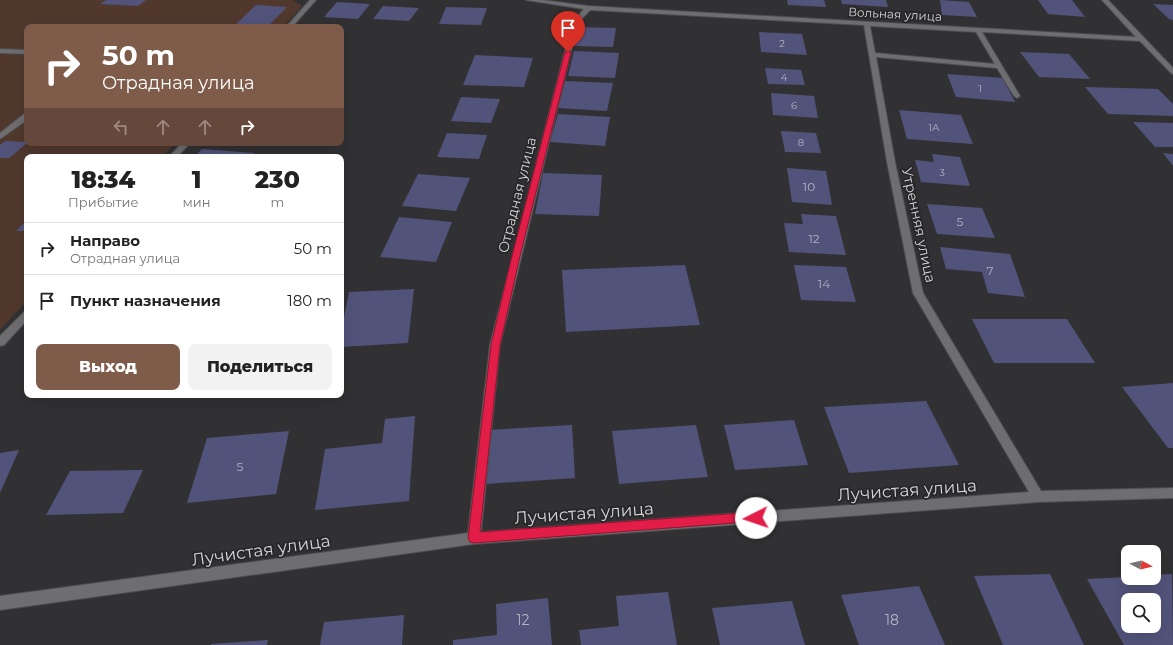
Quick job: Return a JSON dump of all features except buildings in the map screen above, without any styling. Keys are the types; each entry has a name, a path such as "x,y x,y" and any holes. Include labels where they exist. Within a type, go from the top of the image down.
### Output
{"street":[{"path":"292,24 313,0"},
{"name":"Вольная улица","path":"529,0 588,8 1140,39"},
{"path":"1105,0 1140,39 1173,72"},
{"name":"Отрадная улица","path":"474,538 496,345 516,256 575,23 588,8"},
{"name":"Утренняя улица","path":"867,23 872,56 918,293 1038,497"},
{"path":"978,30 1017,96"},
{"path":"0,51 24,52"},
{"path":"872,56 999,66"},
{"path":"0,138 24,118"},
{"path":"176,154 183,146"},
{"path":"0,342 24,317"},
{"name":"Лучистая улица","path":"0,603 474,538 1038,497 1173,493"}],"shaded area":[{"path":"0,0 293,0 302,6 286,24 24,24 24,146 172,146 165,154 24,154 24,304 0,330"}],"route":[{"path":"568,52 516,256 496,345 474,538 756,518"}]}
